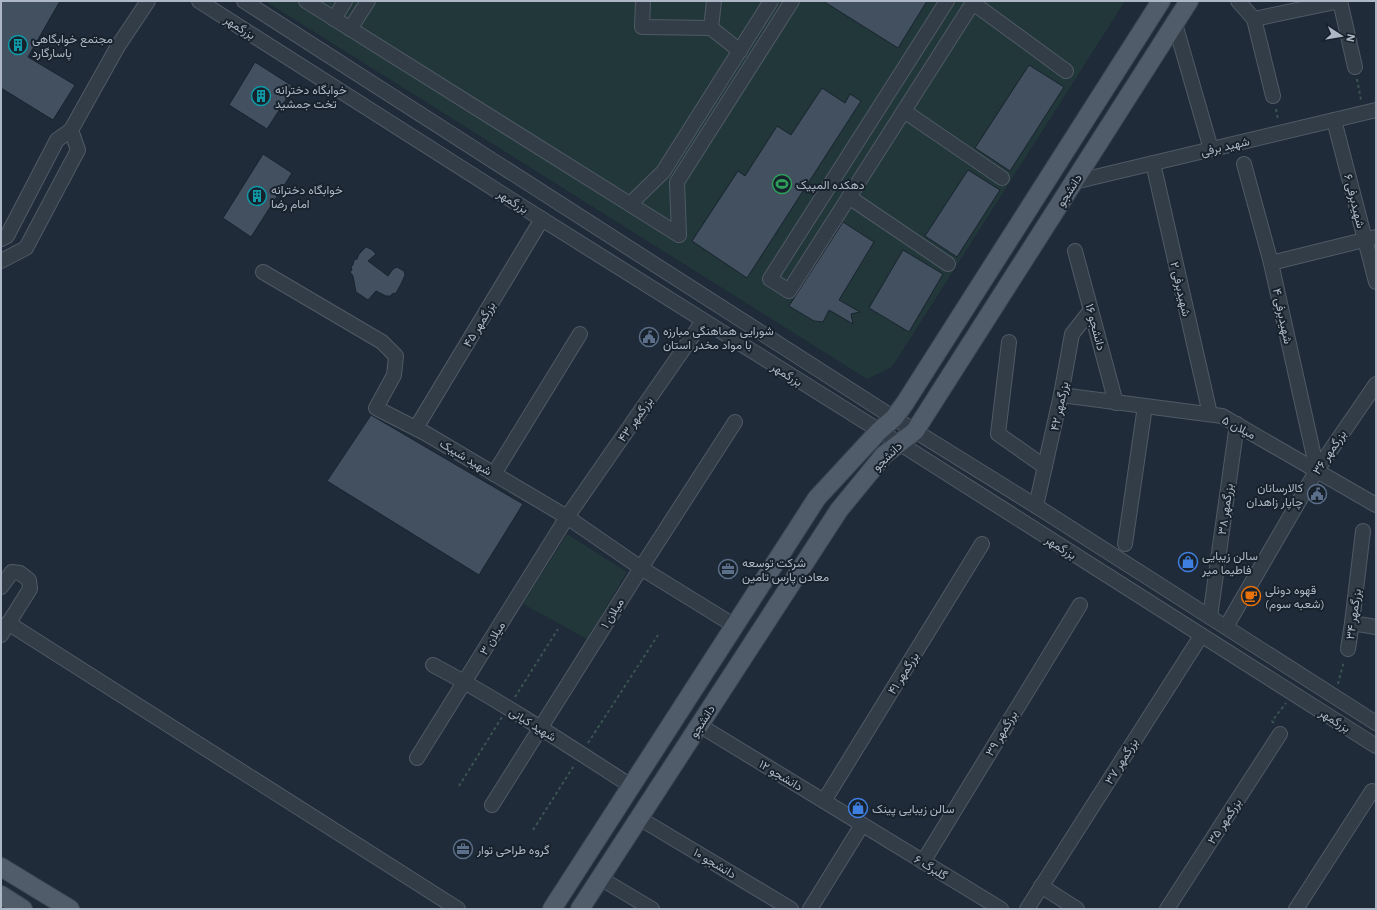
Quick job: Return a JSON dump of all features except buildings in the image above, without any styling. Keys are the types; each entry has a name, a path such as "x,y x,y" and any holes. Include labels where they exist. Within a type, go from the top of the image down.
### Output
{"main road":[{"name":"دانشجو","path":"552,909 817,498 878,431 894,418 918,383 1161,1"},
{"name":"دانشجو","path":"580,909 839,510 884,455 915,431 1189,1"},
{"path":"1,867 70,909"},
{"path":"1,896 23,909"}],"street":[{"path":"1,239 7,236 57,140 71,130 118,46 148,1"},
{"name":"بزرگمهر","path":"199,1 1376,746"},
{"name":"بزرگمهر","path":"244,1 894,418 1036,506 1376,723"},
{"path":"306,1 679,235 677,182 792,1"},
{"path":"334,19 345,1"},
{"path":"350,29 368,1"},
{"path":"643,1 642,27 710,28 740,51"},
{"path":"710,28 714,1"},
{"path":"630,204 663,172 771,1"},
{"path":"947,1 770,279 789,291 974,2 1066,71"},
{"path":"1238,1 1254,18 1273,96"},
{"path":"1254,18 1340,1 1355,67"},
{"path":"1175,24 1211,149"},
{"path":"293,60 306,41"},
{"path":"904,111 1002,178"},
{"name":"شهید برفی","path":"1074,182 1370,112"},
{"name":"شهیدبرفی ۶","path":"1334,120 1370,238 1376,282"},
{"path":"1,261 26,248 78,150 71,130"},
{"name":"شهیدبرفی ۲","path":"1153,163 1210,414"},
{"name":"شهیدبرفی ۴","path":"1244,164 1271,263 1316,470"},
{"path":"529,211 543,193"},
{"path":"849,197 948,264"},
{"name":"بزرگمهر ۴۵","path":"416,428 542,219"},
{"path":"1271,263 1370,238"},
{"name":"دانشجو ۱۶","path":"1075,251 1116,403"},
{"name":"شهید شیبک","path":"263,272 382,342 396,356 394,374 376,408 416,428 567,517 641,568 735,626"},
{"name":"بزرگمهر ۴۲","path":"1036,506 1062,395 1072,334 1091,310"},
{"name":"بزرگمهر ۴۳","path":"567,517 703,321"},
{"path":"494,474 580,334"},
{"path":"1009,342 998,434 1045,467"},
{"name":"بزرگمهر ۳۶","path":"1226,627 1316,470 1376,384"},
{"name":"میلان ۵","path":"1062,395 1222,416 1376,505"},
{"path":"1125,544 1145,406"},
{"name":"میلان ۱","path":"492,805 735,422"},
{"name":"بزرگمهر ۳۸","path":"1210,617 1237,424"},
{"name":"میلان ۳","path":"417,758 567,517"},
{"name":"بزرگمهر ۳۴","path":"1348,649 1363,530"},
{"name":"بزرگمهر ۴۱","path":"824,801 982,544"},
{"path":"1,587 12,572 20,573 29,580 30,589 5,629 458,909"},
{"name":"برزگمهر ۳۹","path":"923,862 1080,605"},
{"path":"1352,623 1376,627"},
{"name":"بزرگمهر ۳۷","path":"1027,909 1201,636"},
{"name":"شهید کیانی","path":"433,665 465,682 631,786"},
{"name":"دانشجو ۱۲","path":"699,725 862,824"},
{"name":"بزرگمهر ۳۵","path":"1167,909 1280,734"},
{"path":"1296,909 1372,791"},
{"name":"دانشجو ۱۰","path":"639,818 791,909"},
{"path":"810,909 862,824"},
{"name":"گلبرگ ۶","path":"862,824 1001,909"},
{"path":"600,878 652,909"},
{"path":"1041,886 1077,909"}],"path":[{"path":"1355,67 1370,112"},
{"path":"1273,96 1281,133"},
{"path":"533,830 658,635"},
{"name":"بزرگمهر ۳۴","path":"1334,696 1348,649"},
{"path":"1280,734 1272,721 1293,694"}],"green space":[{"name":"دهکده المپیک","path":"265,1 1125,1 892,367 867,379"},
{"path":"567,534 627,572 587,639 523,604"}],"place":[{"name":"مجتمع خوابگاهی پاسارگارد","path":"18,45"},
{"name":"خوابگاه دخترانه تخت جمشید","path":"261,96"},
{"name":"دهکده المپیک","path":"782,184"},
{"name":"خوابگاه دخترانه امام رضا","path":"257,196"},
{"name":"شورایی هماهنگی مبارزه با مواد مخدر استان","path":"649,337"},
{"name":"کالارسانان چاپار زاهدان","path":"1317,494"},
{"name":"سالن زیبایی فاطیما میر","path":"1188,562"},
{"name":"شرکت توسعه معادن پارس تامین","path":"728,569"},
{"name":"قهوه دونلی (شعبه سوم)","path":"1251,596"},
{"name":"سالن زیبایی پینک","path":"858,808"},
{"name":"گروه طراحی توار","path":"463,849"}]}
